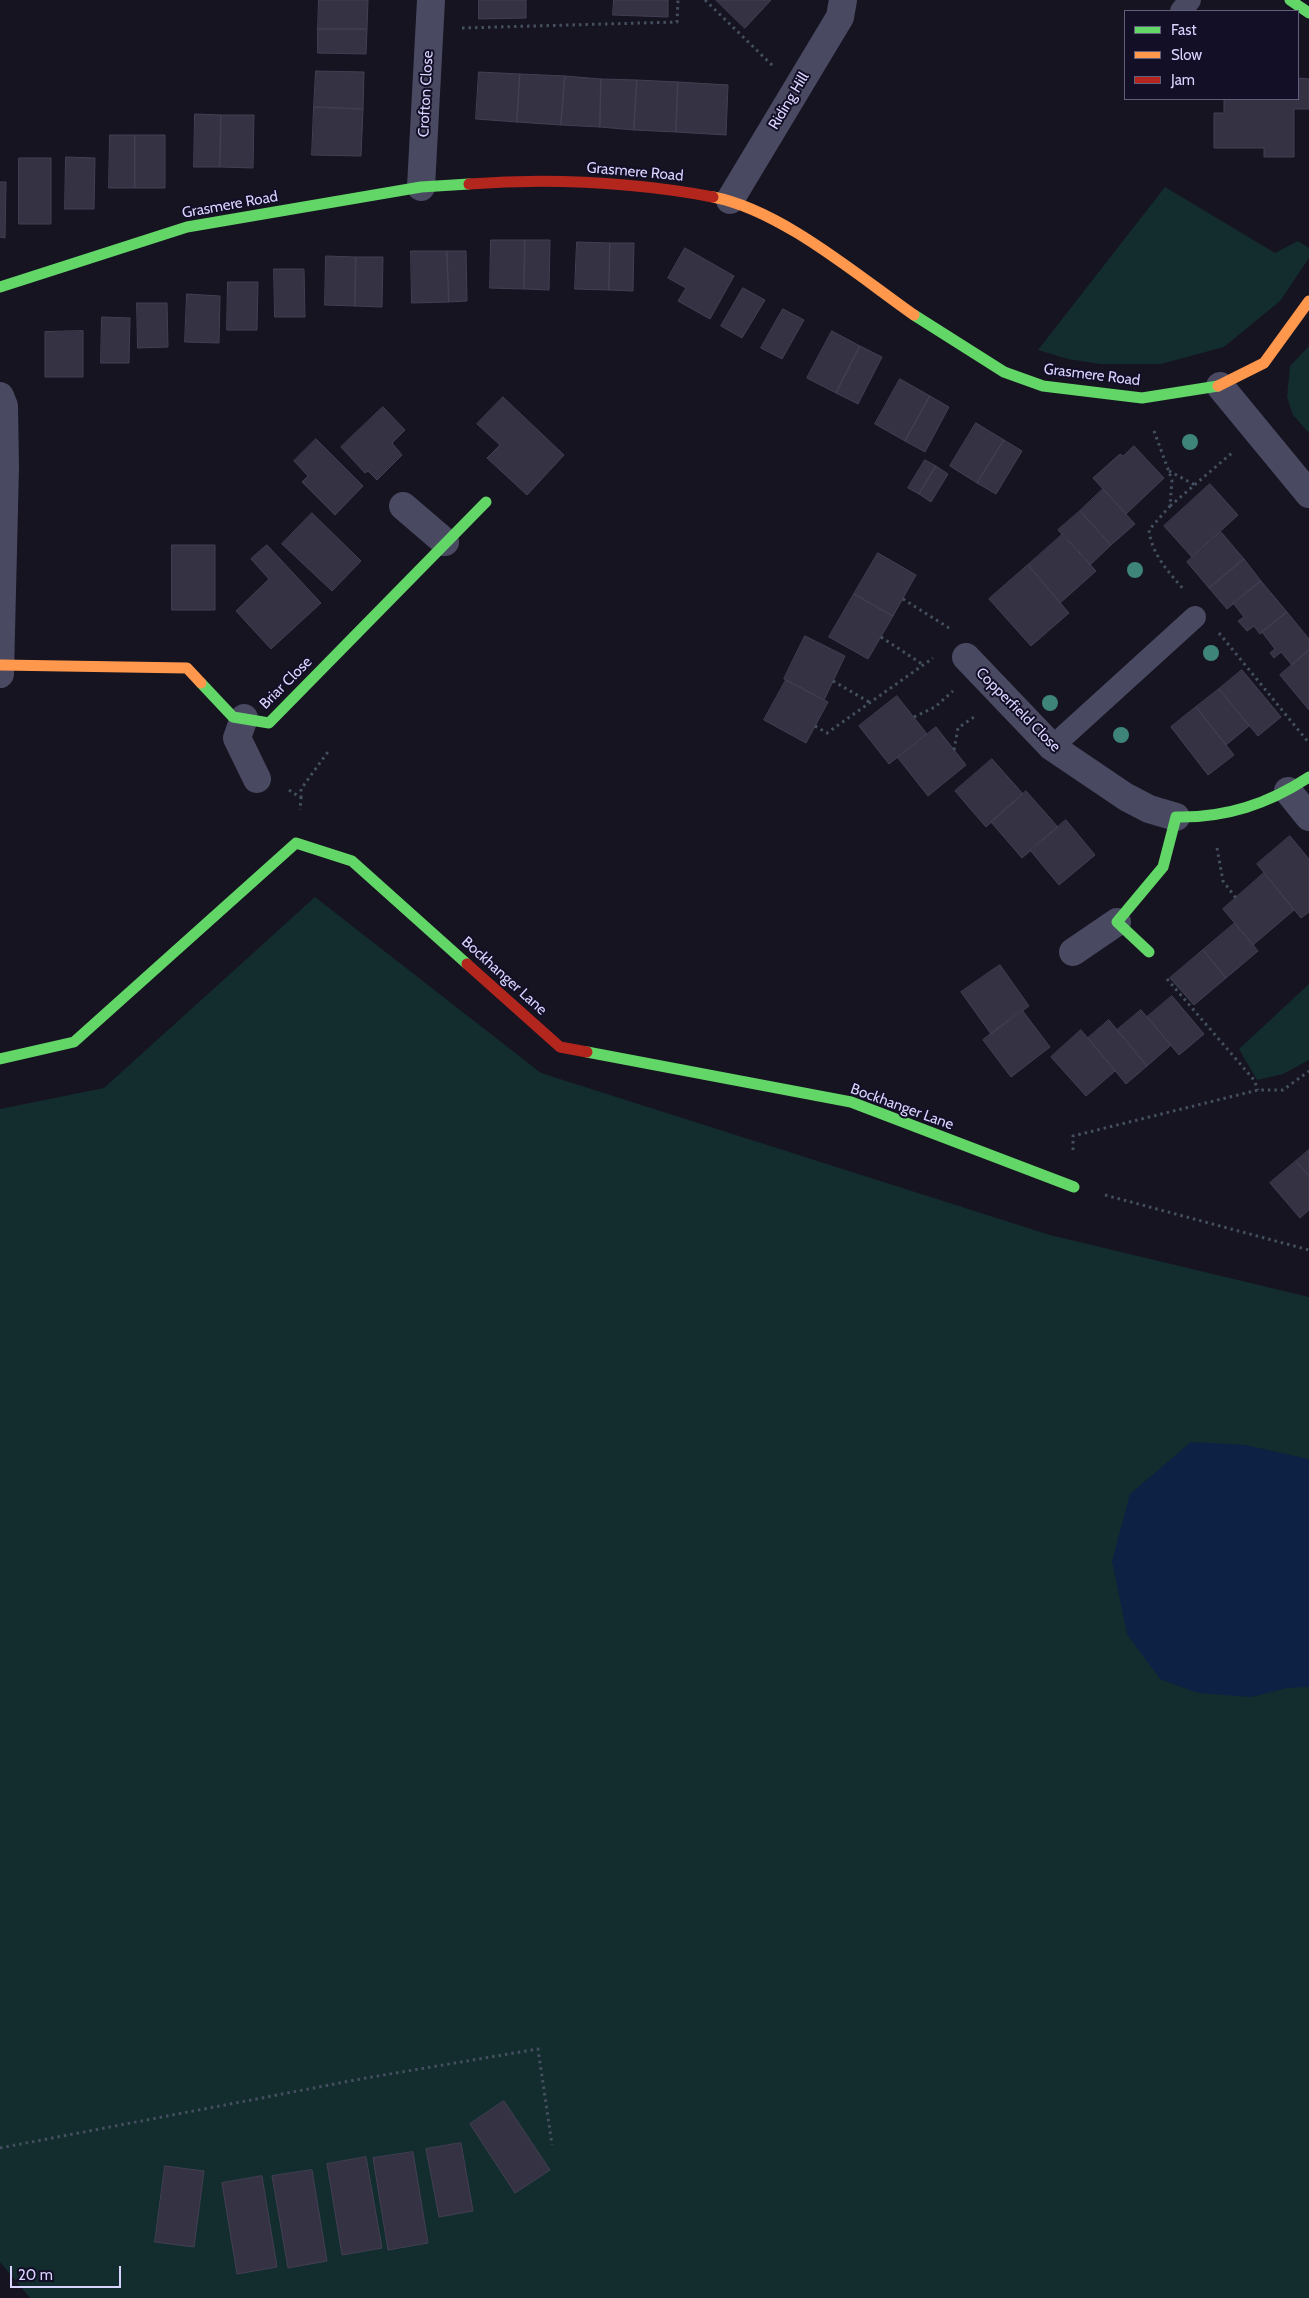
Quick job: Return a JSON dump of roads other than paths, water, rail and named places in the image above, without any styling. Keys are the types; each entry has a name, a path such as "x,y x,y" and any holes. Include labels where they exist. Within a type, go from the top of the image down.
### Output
{"street":[{"name":"Crofton Close","path":"421,187 432,0"},
{"name":"Riding Hill","path":"730,200 840,17 844,0"},
{"path":"1290,0 1309,13"},
{"name":"Grasmere Road","path":"0,288 187,226 421,187 510,181 595,182 661,187 730,200 789,227 932,328 1004,372 1043,386 1142,398 1220,386 1264,363 1309,301"},
{"path":"1220,386 1309,494"},
{"path":"0,396 4,406 6,466 0,669"},
{"name":"Briar Close","path":"0,669 187,668 233,716 269,723 486,502"},
{"path":"403,506 446,542"},
{"name":"Copperfield Close","path":"966,658 1004,695 1052,747 1126,797 1149,809 1176,818 1200,819 1231,814 1299,784 1309,817"},
{"path":"244,718 237,738 257,778"},
{"path":"1073,952 1117,922 1164,867 1176,818"},
{"name":"Bockhanger Lane","path":"0,1059 74,1042 296,843 352,861 560,1047 850,1102 1074,1187"},
{"path":"1117,922 1149,952"}],"lane":[{"path":"1182,10 1190,0"},
{"path":"1052,747 1199,615"}],"water":[{"path":"1191,1442 1245,1445 1309,1459 1309,1687 1287,1688 1251,1697 1198,1693 1160,1679 1127,1634 1112,1561 1130,1494"}]}
